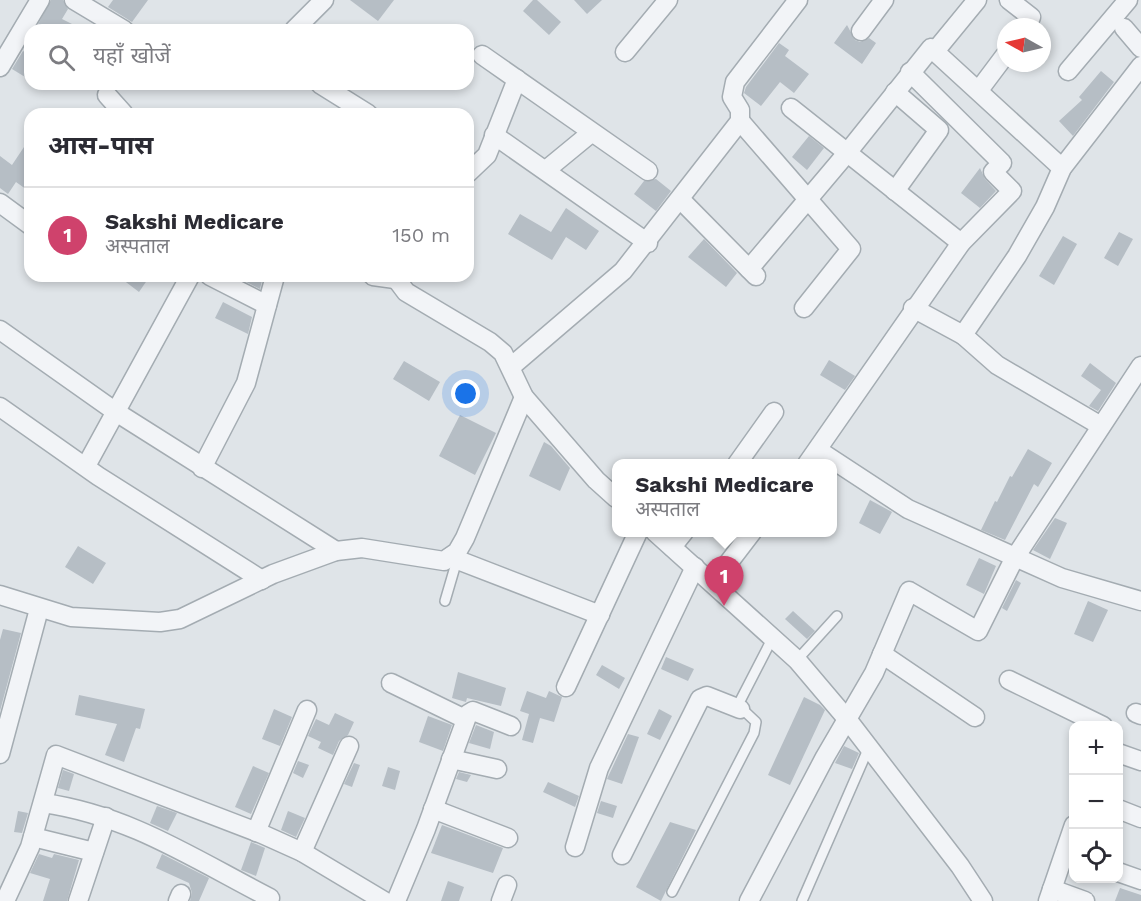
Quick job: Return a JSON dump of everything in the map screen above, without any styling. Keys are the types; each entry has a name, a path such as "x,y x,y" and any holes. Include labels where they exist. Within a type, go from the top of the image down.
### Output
{"street":[{"path":"26,24 40,0"},
{"path":"300,24 324,0"},
{"path":"625,52 668,0"},
{"path":"512,366 623,271 648,243 740,122 740,110 732,97 735,81 798,0"},
{"path":"861,32 884,0"},
{"path":"936,50 977,0"},
{"path":"1009,0 1031,18"},
{"path":"1068,71 1128,0"},
{"path":"84,3 115,24"},
{"path":"0,67 24,27"},
{"path":"1124,28 1141,48"},
{"path":"681,200 752,273 928,49 936,50 1062,168"},
{"path":"482,55 648,171"},
{"path":"979,90 997,66"},
{"path":"963,335 1017,256 1045,207 1062,168 1141,66"},
{"path":"813,457 913,308 961,243 1012,191 993,172 1002,163 910,72"},
{"path":"474,167 487,155 517,80"},
{"path":"330,90 358,108"},
{"path":"895,92 939,130 895,190"},
{"path":"107,95 119,108"},
{"path":"929,121 944,105"},
{"path":"791,108 961,243"},
{"path":"740,122 851,249 804,308"},
{"path":"546,170 591,133"},
{"path":"494,135 648,243"},
{"path":"0,203 24,221"},
{"path":"86,466 187,282"},
{"path":"222,282 267,305"},
{"path":"202,468 246,383 273,282"},
{"path":"399,282 406,292 490,342 503,353 512,366 524,397 596,480 612,494"},
{"path":"913,308 963,335 997,365 1101,426"},
{"path":"0,330 116,412 336,551"},
{"path":"749,901 882,654 909,591 978,631 1014,559 1141,366"},
{"path":"454,558 465,538 524,397"},
{"path":"0,407 86,466 262,580"},
{"path":"741,459 774,412"},
{"path":"837,470 899,504 1014,559 1062,578 1141,602"},
{"path":"566,687 636,537"},
{"path":"661,537 797,660 848,719 960,866 982,901"},
{"path":"672,548 680,537"},
{"path":"713,583 748,537"},
{"path":"0,595 39,609 72,617 160,622 180,619 304,561 336,551 362,548 424,559 444,561 454,558 600,615"},
{"path":"575,847 599,768 694,567"},
{"path":"0,754 39,609"},
{"path":"882,654 975,717"},
{"path":"1009,680 1093,721"},
{"path":"391,683 465,719"},
{"path":"622,855 700,699 707,696 740,709"},
{"path":"256,832 307,710"},
{"path":"396,901 465,719 473,711 511,726"},
{"path":"302,852 349,746"},
{"path":"5,888 33,837 56,754 302,852 384,901"},
{"path":"1123,754 1141,761"},
{"path":"451,759 497,769"},
{"path":"43,803 80,808 142,830 270,898"},
{"path":"433,808 508,838"},
{"path":"1123,811 1141,818"},
{"path":"78,901 106,817"},
{"path":"33,837 94,852"},
{"path":"1069,855 1050,895 1084,901"},
{"path":"1123,873 1141,880"}],"lane":[{"path":"445,601 454,558"},
{"path":"797,660 837,616"},
{"path":"672,892 756,727 753,718 738,705 742,693 773,636"},
{"path":"802,901 869,747"}],"building":[{"path":"51,0 63,0 68,9 62,19 72,24 38,24"},
{"path":"113,0 148,0 132,22 108,7"},
{"path":"350,0 394,0 378,21"},
{"path":"533,0 537,0 561,22 549,35 523,11"},
{"path":"574,0 602,0 587,14"},
{"path":"847,25 855,40 860,42 869,38 876,43 862,64 834,43"},
{"path":"779,43 789,50 785,56 809,74 794,93 780,82 761,106 744,93 746,87"},
{"path":"23,51 24,52 24,76 12,69"},
{"path":"1101,71 1114,82 1073,136 1059,121 1082,100 1079,97"},
{"path":"809,136 824,148 807,170 792,157"},
{"path":"24,147 24,188 16,182 8,194 0,188 0,156 12,165"},
{"path":"980,168 985,179 996,191 980,208 961,193"},
{"path":"656,179 671,191 656,211 634,194 644,181"},
{"path":"566,208 599,231 586,250 566,237 552,260 508,234 520,214 551,232"},
{"path":"1119,232 1133,239 1118,266 1104,258"},
{"path":"1063,236 1077,244 1054,285 1039,276"},
{"path":"704,239 737,273 726,287 688,257"},
{"path":"126,282 146,282 139,292"},
{"path":"247,282 262,282 260,289"},
{"path":"223,302 252,317 248,334 215,318"},
{"path":"829,360 855,376 845,390 820,375"},
{"path":"404,361 440,382 429,401 393,379"},
{"path":"1090,363 1116,383 1098,411 1089,406 1101,390 1081,376"},
{"path":"460,415 496,433 475,475 439,456"},
{"path":"544,442 551,446 570,468 560,491 529,476"},
{"path":"1028,449 1052,463 1038,487 1034,484 1005,540 981,530 995,501 997,502 1010,476 1012,477"},
{"path":"870,500 892,512 880,534 859,523"},
{"path":"1055,518 1067,523 1050,559 1033,550"},
{"path":"78,546 106,563 93,584 65,567"},
{"path":"979,558 996,566 984,594 966,585"},
{"path":"1016,580 1021,583 1007,611 1002,608"},
{"path":"1088,601 1108,610 1093,642 1074,634"},
{"path":"793,611 815,631 807,639 785,619"},
{"path":"3,629 21,633 0,711 0,640"},
{"path":"666,657 694,669 688,681 661,669"},
{"path":"602,665 625,678 619,689 596,675"},
{"path":"458,672 506,688 501,706 467,698 466,702 452,698"},
{"path":"527,691 546,698 549,691 562,697 554,722 540,718 533,743 522,740 529,714 520,711"},
{"path":"79,695 145,709 140,729 136,728 124,762 105,755 117,724 75,715"},
{"path":"804,697 825,710 790,785 768,775"},
{"path":"274,709 292,717 280,746 262,739"},
{"path":"659,709 672,716 660,740 647,734"},
{"path":"335,713 354,722 348,735 339,741 333,755 318,748 321,742 308,736 316,719 329,725"},
{"path":"428,716 452,725 443,751 419,742"},
{"path":"476,725 494,732 490,749 469,743"},
{"path":"628,734 639,737 622,784 607,779"},
{"path":"844,746 859,753 852,769 835,763"},
{"path":"298,761 309,765 303,778 293,773"},
{"path":"354,763 360,765 352,787 344,784"},
{"path":"253,766 269,773 251,814 235,807"},
{"path":"388,767 400,771 395,790 382,786"},
{"path":"63,770 74,774 69,791 58,788"},
{"path":"459,772 471,775 467,782 456,779"},
{"path":"548,782 579,796 575,807 543,792"},
{"path":"601,801 617,806 613,818 597,813"},
{"path":"157,806 177,813 168,831 150,823"},
{"path":"18,811 28,813 22,833 14,832"},
{"path":"288,811 305,818 296,837 281,830"},
{"path":"670,822 696,830 661,901 636,887"},
{"path":"442,825 503,848 493,873 431,853"},
{"path":"251,842 265,848 256,876 241,870"},
{"path":"39,854 52,858 54,854 79,860 67,901 43,901 50,879 30,873"},
{"path":"162,854 209,878 199,901 190,901 192,893 189,883 156,868"},
{"path":"448,881 464,887 459,901 441,901"},
{"path":"1120,888 1141,895 1141,901 1115,901"}],"place":[{"name":"Sakshi Medicare","path":"724,606"}]}
